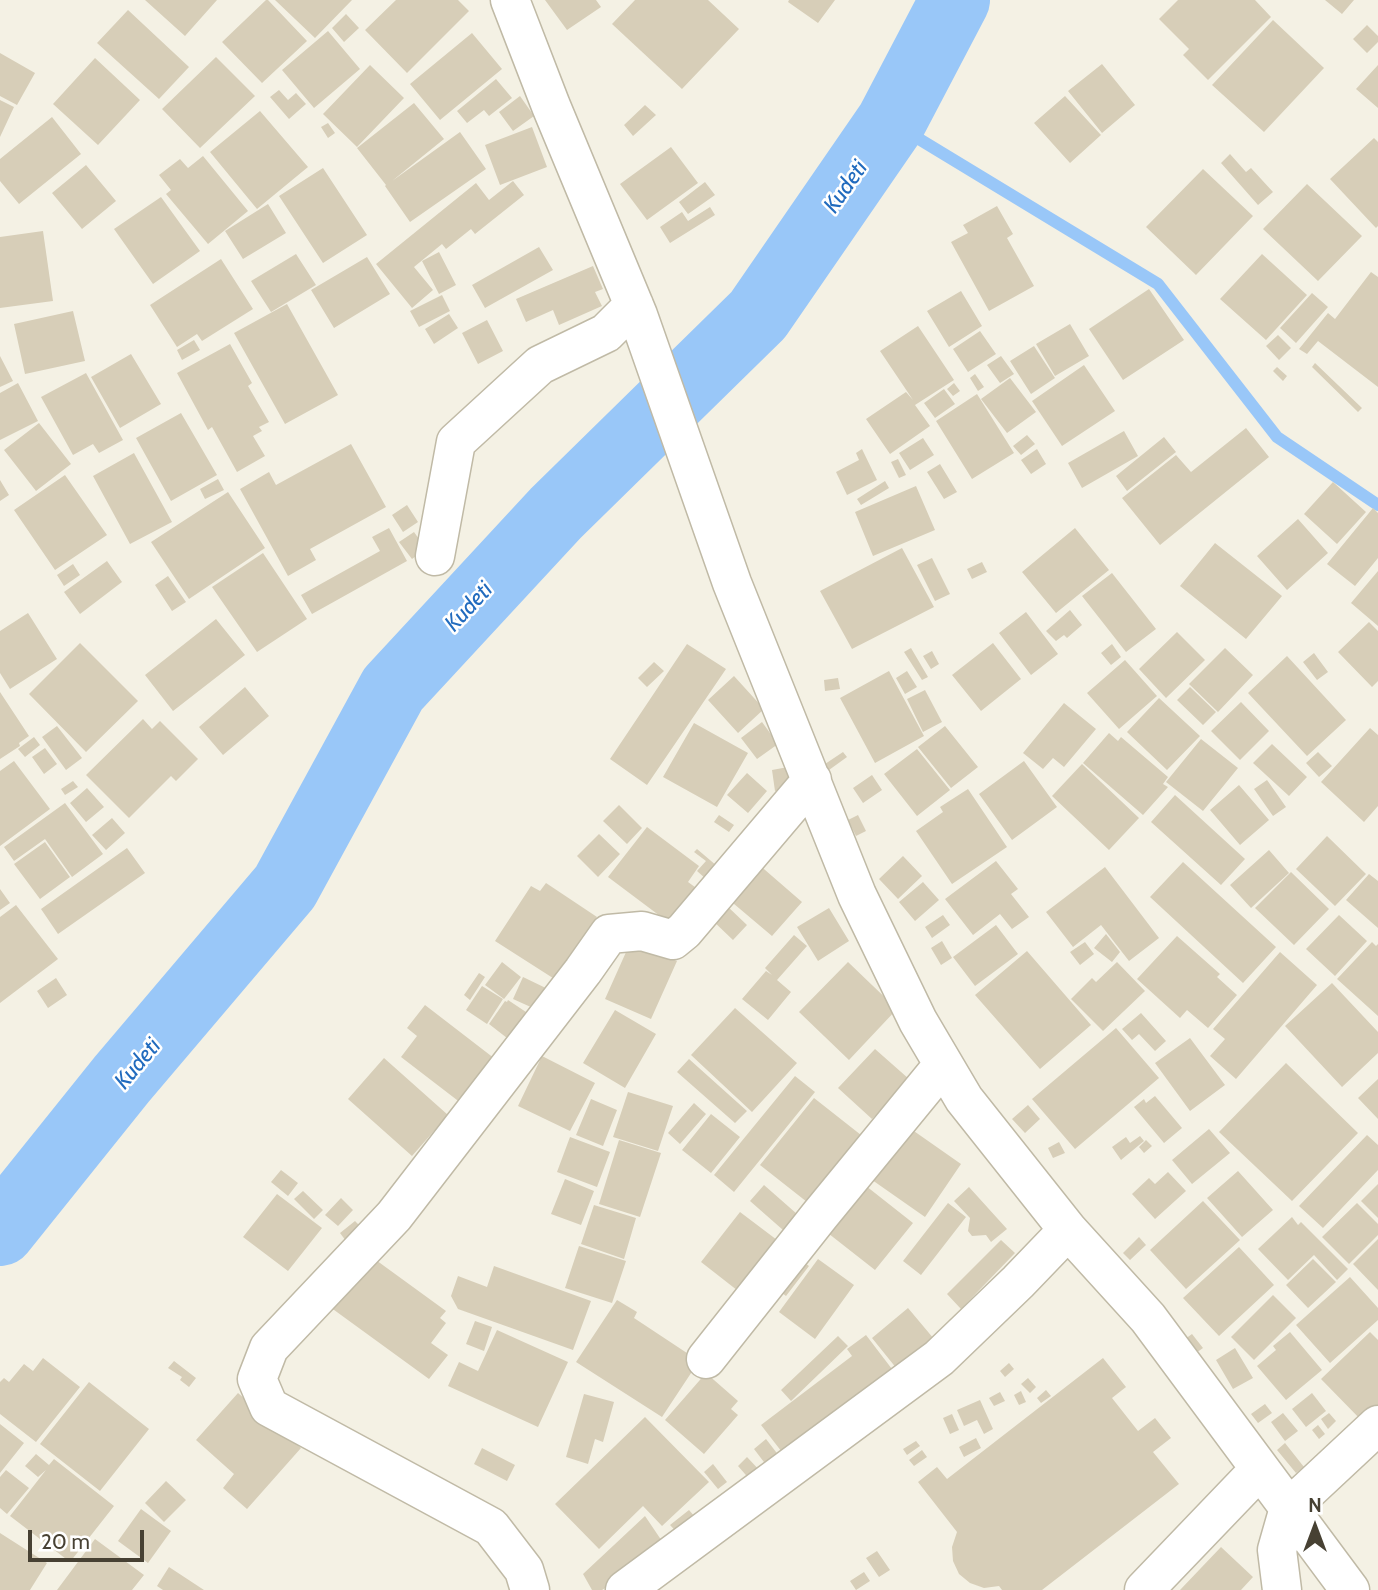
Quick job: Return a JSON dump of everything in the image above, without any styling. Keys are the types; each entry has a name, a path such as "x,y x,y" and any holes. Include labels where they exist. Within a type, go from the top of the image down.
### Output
{"street":[{"path":"510,0 636,310 732,583 858,895 918,1021 964,1099 1068,1230 1148,1318 1350,1590"},
{"path":"435,556 456,442 540,365 606,333 636,310"},
{"path":"530,1590 524,1570 491,1527 269,1407 257,1378 270,1348 394,1216 609,934 642,931 673,940 684,931 812,780"},
{"path":"706,1359 943,1065"},
{"path":"625,1590 939,1358 1068,1230"},
{"path":"1282,1590 1277,1550 1289,1508 1378,1425"},
{"path":"1144,1590 1260,1469"}],"building":[{"path":"145,0 217,0 185,36"},
{"path":"266,0 307,41 262,83 222,42"},
{"path":"275,0 352,0 315,38"},
{"path":"396,0 458,0 469,11 407,73 365,30"},
{"path":"545,0 596,0 601,7 567,30"},
{"path":"635,0 708,0 739,29 682,89 612,24"},
{"path":"835,0 818,23 788,2"},
{"path":"1178,0 1255,0 1271,17 1208,80 1183,55 1189,49 1159,19"},
{"path":"1325,0 1354,0 1342,14"},
{"path":"128,10 189,67 159,99 97,43"},
{"path":"346,14 359,28 344,42 332,28"},
{"path":"1273,20 1324,68 1264,132 1212,85"},
{"path":"1367,25 1378,36 1378,42 1367,53 1353,39"},
{"path":"328,31 360,69 314,108 282,70"},
{"path":"472,33 502,69 440,120 410,84"},
{"path":"0,53 35,73 17,105 0,96"},
{"path":"216,57 255,96 200,148 162,109"},
{"path":"95,58 140,100 98,145 53,104"},
{"path":"1102,64 1135,105 1102,133 1068,91"},
{"path":"370,65 404,98 357,147 323,114"},
{"path":"1378,65 1378,108 1356,89"},
{"path":"496,79 512,98 489,116 484,110 467,123 457,111"},
{"path":"279,90 288,100 296,93 306,104 289,119 270,97"},
{"path":"520,96 534,116 513,131 499,112"},
{"path":"1065,96 1101,135 1070,163 1034,123"},
{"path":"0,100 14,107 0,137"},
{"path":"414,103 444,139 392,181 460,132 486,169 410,222 357,148"},
{"path":"645,105 656,115 633,136 624,125"},
{"path":"260,111 308,167 257,209 210,152"},
{"path":"52,117 81,154 19,204 0,181 0,159"},
{"path":"328,123 335,133 328,138 321,127"},
{"path":"532,127 547,167 500,185 485,145"},
{"path":"1374,138 1378,142 1376,228 1330,179"},
{"path":"671,147 698,183 647,220 620,184"},
{"path":"1230,154 1246,172 1251,168 1273,192 1258,205 1221,163"},
{"path":"203,156 248,211 208,244 166,194 171,190 159,175 180,159 188,168"},
{"path":"86,165 116,201 82,229 52,193"},
{"path":"323,168 367,235 323,263 279,196"},
{"path":"1203,169 1253,216 1196,275 1146,227"},
{"path":"513,181 524,195 475,234 471,229 446,249 442,244 414,267 433,290 412,308 376,264 476,183 489,200"},
{"path":"705,182 715,195 688,214 679,202"},
{"path":"1307,184 1362,236 1318,281 1263,229"},
{"path":"161,197 200,251 153,284 114,229"},
{"path":"268,204 286,233 243,259 225,231"},
{"path":"997,206 1013,234 1007,238 1034,286 989,311 951,242 968,233 963,225"},
{"path":"710,207 715,215 670,243 660,227 682,212 688,221"},
{"path":"43,231 53,301 0,308 0,237"},
{"path":"539,247 553,270 485,308 472,285"},
{"path":"439,252 456,285 439,294 422,261"},
{"path":"296,254 316,285 271,312 251,281"},
{"path":"1262,254 1307,295 1266,340 1220,299"},
{"path":"367,257 390,294 334,328 311,290"},
{"path":"221,259 253,309 202,341 197,334 177,347 150,305"},
{"path":"593,266 603,289 595,292 602,306 559,325 553,310 526,322 516,299"},
{"path":"1371,272 1378,277 1378,387 1318,341 1307,354 1299,349 1328,313 1335,319"},
{"path":"1149,289 1184,340 1123,380 1089,329"},
{"path":"961,291 982,326 949,347 927,311"},
{"path":"1312,293 1328,307 1296,343 1280,328"},
{"path":"442,295 450,311 419,327 410,311"},
{"path":"287,304 338,395 285,424 234,333"},
{"path":"73,311 85,361 25,374 14,324"},
{"path":"449,314 458,328 434,344 425,329"},
{"path":"487,320 503,351 478,364 462,333"},
{"path":"1070,324 1089,356 1055,376 1036,344"},
{"path":"918,326 954,380 915,405 930,426 890,454 866,419 906,392 913,400 880,351"},
{"path":"980,331 996,354 968,372 953,349"},
{"path":"1278,335 1291,348 1279,360 1266,346"},
{"path":"194,340 200,350 182,360 177,350"},
{"path":"230,344 252,383 248,386 269,422 259,427 262,431 253,436 265,456 237,472 212,427 208,430 177,373"},
{"path":"1034,346 1055,378 1031,394 1010,361"},
{"path":"131,354 161,404 120,428 91,377"},
{"path":"0,356 13,381 0,387"},
{"path":"1001,356 1014,374 1000,383 987,365"},
{"path":"1315,363 1362,408 1358,412 1312,367"},
{"path":"1084,365 1115,411 1062,446 1032,401"},
{"path":"1277,367 1287,376 1283,381 1273,371"},
{"path":"86,373 123,440 99,453 93,444 73,455 41,397"},
{"path":"975,374 984,387 978,391 970,378"},
{"path":"1010,378 1036,412 1007,433 981,399"},
{"path":"18,383 38,421 0,440 0,393"},
{"path":"954,383 960,391 953,396 947,389"},
{"path":"944,389 955,404 935,418 924,403"},
{"path":"977,394 1014,453 972,479 936,421"},
{"path":"181,413 217,475 171,501 136,438"},
{"path":"39,423 71,464 36,491 4,450"},
{"path":"1246,428 1269,457 1160,545 1122,498 1176,455 1191,472"},
{"path":"1124,431 1138,456 1082,488 1068,463"},
{"path":"1027,435 1035,444 1021,455 1013,446"},
{"path":"1164,437 1176,452 1127,491 1116,476"},
{"path":"923,438 934,455 910,470 899,453"},
{"path":"351,444 386,507 310,549 316,560 288,576 240,489 269,472 276,485"},
{"path":"862,449 877,480 847,495 836,472 859,460 856,453"},
{"path":"1037,449 1046,464 1031,474 1021,460"},
{"path":"134,453 172,522 130,544 93,476"},
{"path":"898,459 906,475 899,478 891,462"},
{"path":"940,464 957,492 944,499 927,472"},
{"path":"65,475 107,535 55,570 14,510"},
{"path":"218,479 224,490 205,499 200,489"},
{"path":"0,480 9,495 0,501"},
{"path":"885,481 889,488 861,505 857,499"},
{"path":"1333,482 1366,512 1337,544 1304,514"},
{"path":"916,486 935,530 873,556 855,512"},
{"path":"228,492 265,548 189,599 151,542"},
{"path":"407,505 418,522 403,532 392,515"},
{"path":"1373,508 1378,513 1378,558 1355,586 1327,564"},
{"path":"1298,519 1328,553 1287,590 1257,556"},
{"path":"389,528 407,561 312,614 301,595 380,551 372,537"},
{"path":"1075,528 1109,570 1056,613 1022,572"},
{"path":"414,532 426,549 412,559 399,542"},
{"path":"1215,543 1282,596 1246,639 1180,586"},
{"path":"902,548 934,607 852,649 820,591"},
{"path":"263,553 307,619 257,652 212,587"},
{"path":"932,558 950,594 935,601 917,565"},
{"path":"107,561 122,582 80,614 64,592"},
{"path":"982,562 987,572 972,579 967,569"},
{"path":"73,564 80,575 64,586 57,575"},
{"path":"1378,571 1378,626 1351,603"},
{"path":"1112,573 1156,629 1126,652 1082,596"},
{"path":"168,576 186,602 172,611 155,585"},
{"path":"1070,610 1082,625 1067,638 1064,635 1056,641 1046,631"},
{"path":"1026,612 1058,654 1031,675 999,633"},
{"path":"28,613 57,659 10,689 0,673 0,631"},
{"path":"216,619 245,655 173,711 145,675"},
{"path":"1369,622 1378,631 1378,681 1372,687 1338,652"},
{"path":"1177,632 1205,660 1166,698 1139,669"},
{"path":"80,643 138,701 86,752 29,694"},
{"path":"993,643 1021,679 981,711 952,675"},
{"path":"687,644 726,669 647,785 610,759"},
{"path":"1112,644 1121,657 1111,665 1101,653"},
{"path":"911,648 928,677 922,680 904,652"},
{"path":"1225,648 1253,675 1218,712 1189,684"},
{"path":"932,651 939,664 931,669 923,656"},
{"path":"1314,653 1328,672 1317,680 1303,662"},
{"path":"1287,656 1346,720 1307,756 1248,693"},
{"path":"1125,660 1157,696 1119,729 1087,693"},
{"path":"654,662 664,671 647,687 638,678"},
{"path":"889,671 924,736 875,763 840,698"},
{"path":"907,671 917,687 905,694 896,678"},
{"path":"734,676 764,709 738,733 708,700"},
{"path":"838,678 840,689 825,691 824,680"},
{"path":"245,687 269,716 223,755 199,727"},
{"path":"1190,687 1216,712 1203,725 1177,700"},
{"path":"925,690 942,722 923,732 907,699"},
{"path":"0,692 29,736 19,743 20,746 0,759"},
{"path":"1159,698 1200,736 1167,770 1127,732"},
{"path":"1241,702 1269,731 1240,760 1211,731"},
{"path":"1064,703 1096,729 1064,767 1053,758 1043,769 1023,753"},
{"path":"143,719 152,729 160,721 198,759 176,781 171,776 129,818 86,775"},
{"path":"762,722 778,744 757,759 741,738"},
{"path":"694,723 748,753 717,807 663,777"},
{"path":"57,726 82,758 66,770 42,737"},
{"path":"945,726 978,767 951,788 918,747"},
{"path":"1370,728 1378,735 1378,806 1364,822 1321,782"},
{"path":"1109,733 1118,741 1121,737 1168,777 1163,784 1168,787 1143,815 1083,763"},
{"path":"34,737 40,745 25,757 18,749"},
{"path":"1201,739 1238,768 1203,811 1166,782"},
{"path":"1272,744 1307,777 1289,796 1253,763"},
{"path":"45,748 57,764 44,774 32,757"},
{"path":"917,749 950,790 917,816 884,774"},
{"path":"843,752 847,757 829,770 825,764"},
{"path":"1318,752 1332,766 1319,777 1306,763"},
{"path":"14,761 50,809 0,846 0,771"},
{"path":"1024,761 1057,807 1012,840 979,794"},
{"path":"1082,764 1139,818 1109,850 1052,796"},
{"path":"788,767 791,788 775,791 772,770"},
{"path":"747,773 767,791 748,813 727,795"},
{"path":"872,775 882,790 863,803 853,788"},
{"path":"1267,780 1286,807 1273,816 1254,789"},
{"path":"73,781 78,787 65,795 61,789"},
{"path":"1239,785 1269,820 1240,845 1210,810"},
{"path":"87,788 104,807 86,822 70,803"},
{"path":"968,789 1007,847 952,884 916,831 943,812 940,807"},
{"path":"1175,795 1245,859 1221,885 1151,822"},
{"path":"65,803 103,854 72,877 45,839 14,861 4,847"},
{"path":"619,805 642,828 627,844 603,821"},
{"path":"719,815 734,825 729,832 714,822"},
{"path":"858,815 866,831 856,836 848,820"},
{"path":"112,818 125,833 106,850 92,835"},
{"path":"647,827 699,866 688,882 699,890 672,925 608,877"},
{"path":"599,834 620,854 598,877 577,856"},
{"path":"1327,836 1366,874 1335,906 1296,869"},
{"path":"45,842 70,877 40,899 14,864"},
{"path":"127,848 145,873 58,934 41,909"},
{"path":"697,849 717,866 706,879 697,871 706,861 694,852"},
{"path":"1269,850 1289,873 1251,908 1230,885"},
{"path":"903,856 922,876 898,899 879,879"},
{"path":"996,861 1018,889 1011,894 1029,917 1012,929 1000,914 973,935 945,899"},
{"path":"1183,862 1276,947 1243,983 1150,897"},
{"path":"757,863 802,902 772,936 727,898"},
{"path":"1105,867 1159,938 1129,961 1101,925 1073,947 1046,912"},
{"path":"1291,872 1329,909 1294,945 1255,908"},
{"path":"1369,874 1378,881 1378,928 1346,900"},
{"path":"923,882 939,900 915,921 899,902"},
{"path":"546,883 597,917 556,980 495,941 531,886 540,891"},
{"path":"0,889 10,903 0,910"},
{"path":"16,905 58,959 0,1003 0,917"},
{"path":"726,905 747,925 733,940 711,919"},
{"path":"829,908 849,941 818,961 797,927"},
{"path":"943,915 950,925 932,938 925,927"},
{"path":"1339,915 1367,941 1335,976 1306,949"},
{"path":"996,925 1018,954 975,986 953,957"},
{"path":"1106,934 1120,952 1112,962 1094,948"},
{"path":"794,935 807,946 777,980 791,992 768,1020 742,999 766,971 772,975 765,968"},
{"path":"1177,936 1220,974 1217,977 1237,995 1208,1028 1187,1010 1180,1018 1137,979"},
{"path":"631,941 677,961 651,1019 605,999"},
{"path":"942,941 952,958 941,965 931,948"},
{"path":"1085,942 1094,954 1080,965 1070,952"},
{"path":"1372,942 1376,946 1378,944 1378,1016 1337,979"},
{"path":"1027,951 1091,1025 1040,1069 975,995"},
{"path":"1280,952 1317,985 1236,1079 1210,1056 1225,1039 1213,1029"},
{"path":"502,962 521,977 504,999 485,985"},
{"path":"848,962 897,1009 849,1060 799,1012"},
{"path":"1117,962 1145,991 1103,1031 1071,999 1092,978 1096,982"},
{"path":"479,973 485,977 470,1000 464,995"},
{"path":"523,977 554,992 544,1013 513,999"},
{"path":"56,978 67,995 48,1008 37,991"},
{"path":"1332,983 1378,1032 1378,1053 1342,1087 1285,1026"},
{"path":"482,986 503,999 487,1024 466,1010"},
{"path":"508,1000 526,1012 507,1038 489,1024"},
{"path":"425,1005 499,1062 470,1110 401,1057 417,1036 407,1028"},
{"path":"735,1008 797,1063 752,1112 691,1055"},
{"path":"615,1010 656,1034 625,1088 583,1063"},
{"path":"1141,1013 1166,1041 1155,1051 1139,1034 1132,1040 1122,1029"},
{"path":"1116,1028 1159,1078 1075,1149 1032,1099"},
{"path":"1190,1038 1225,1085 1190,1111 1155,1063"},
{"path":"875,1049 909,1079 872,1119 838,1088"},
{"path":"542,1056 595,1083 570,1131 518,1106"},
{"path":"384,1058 448,1115 412,1156 348,1099"},
{"path":"689,1059 747,1111 735,1123 677,1072"},
{"path":"1286,1063 1358,1133 1292,1201 1219,1132"},
{"path":"795,1076 815,1092 734,1192 714,1175"},
{"path":"1378,1079 1378,1119 1358,1098"},
{"path":"628,1092 673,1106 658,1151 613,1137"},
{"path":"1155,1096 1182,1128 1164,1143 1134,1107 1144,1099 1146,1103"},
{"path":"814,1098 861,1135 807,1202 760,1165"},
{"path":"591,1099 617,1110 603,1146 576,1135"},
{"path":"694,1103 706,1114 680,1144 668,1133"},
{"path":"1028,1105 1040,1119 1025,1133 1012,1119"},
{"path":"711,1114 740,1137 711,1173 682,1150"},
{"path":"901,1122 961,1164 925,1217 865,1175"},
{"path":"1209,1129 1230,1153 1192,1184 1172,1160"},
{"path":"1367,1135 1378,1145 1378,1170 1323,1228 1299,1206"},
{"path":"1140,1136 1144,1141 1121,1160 1112,1147 1126,1137 1130,1143"},
{"path":"570,1137 610,1152 597,1187 557,1172"},
{"path":"619,1140 661,1153 640,1217 599,1204"},
{"path":"1146,1140 1152,1146 1144,1153 1139,1147"},
{"path":"1059,1142 1065,1153 1053,1158 1048,1148"},
{"path":"281,1170 298,1183 288,1196 271,1182"},
{"path":"1238,1171 1273,1210 1242,1237 1207,1198"},
{"path":"1168,1172 1186,1191 1155,1219 1132,1194 1149,1178 1155,1184"},
{"path":"565,1179 594,1191 581,1225 551,1214"},
{"path":"861,1182 913,1223 875,1270 824,1230"},
{"path":"1378,1184 1378,1218 1361,1201"},
{"path":"764,1185 797,1214 783,1230 750,1201"},
{"path":"969,1187 1007,1229 991,1242 986,1235 972,1236 968,1231 970,1218 954,1201"},
{"path":"303,1191 323,1210 314,1219 294,1199"},
{"path":"277,1194 322,1228 288,1271 243,1237"},
{"path":"341,1198 353,1210 338,1226 325,1215"},
{"path":"1203,1201 1240,1240 1186,1289 1150,1250"},
{"path":"948,1203 966,1217 921,1275 903,1261"},
{"path":"1357,1203 1378,1224 1378,1235 1349,1264 1322,1237"},
{"path":"594,1205 636,1218 624,1259 581,1244"},
{"path":"740,1212 781,1243 742,1294 701,1262"},
{"path":"1292,1217 1298,1225 1301,1222 1348,1269 1337,1280 1314,1255 1288,1280 1258,1249"},
{"path":"355,1221 362,1228 346,1241 340,1233"},
{"path":"1139,1237 1146,1245 1130,1260 1123,1253"},
{"path":"1378,1239 1378,1290 1353,1264"},
{"path":"1001,1240 1015,1253 961,1309 947,1294"},
{"path":"579,1246 626,1261 612,1303 565,1288"},
{"path":"1239,1247 1274,1285 1219,1336 1183,1298"},
{"path":"793,1254 809,1266 786,1296 770,1284"},
{"path":"369,1255 446,1311 440,1318 446,1323 431,1343 448,1355 429,1379 330,1307"},
{"path":"818,1259 854,1285 815,1339 779,1312"},
{"path":"1313,1259 1336,1282 1308,1308 1286,1285"},
{"path":"494,1266 591,1301 573,1350 458,1309 451,1296 458,1276 487,1287"},
{"path":"1350,1277 1378,1308 1378,1320 1330,1363 1296,1325"},
{"path":"1273,1295 1296,1318 1254,1360 1231,1337"},
{"path":"617,1300 637,1312 634,1318 699,1361 662,1417 576,1362"},
{"path":"908,1308 934,1339 897,1369 872,1338"},
{"path":"475,1321 492,1327 484,1351 466,1344"},
{"path":"497,1330 568,1362 538,1427 448,1386 459,1362 478,1371"},
{"path":"1290,1332 1322,1370 1286,1400 1257,1366 1276,1350 1273,1346"},
{"path":"1370,1332 1378,1340 1378,1409 1364,1423 1321,1379"},
{"path":"1192,1334 1203,1348 1196,1353 1185,1339"},
{"path":"866,1335 895,1373 785,1456 761,1425 852,1356 847,1349"},
{"path":"838,1336 848,1346 791,1401 781,1390"},
{"path":"1235,1348 1253,1378 1233,1389 1216,1360"},
{"path":"43,1358 80,1387 36,1442 0,1414 0,1382 4,1378 9,1382 24,1364 33,1371"},
{"path":"1103,1358 1126,1387 1112,1398 1138,1431 1155,1418 1171,1438 1153,1452 1179,1484 1042,1590 1002,1590 999,1586 984,1588 970,1583 959,1574 953,1561 952,1547 957,1532 918,1482 937,1467 947,1479"},
{"path":"174,1361 196,1378 189,1387 180,1380 182,1377 168,1368"},
{"path":"1009,1363 1014,1369 1005,1377 1000,1371"},
{"path":"706,1373 738,1401 731,1409 738,1415 704,1454 665,1420"},
{"path":"1028,1378 1036,1387 1030,1393 1021,1384"},
{"path":"89,1382 149,1429 100,1491 40,1444"},
{"path":"1046,1390 1051,1396 1041,1403 1037,1398"},
{"path":"1021,1391 1026,1402 1019,1405 1014,1395"},
{"path":"1000,1392 1005,1401 994,1406 989,1398"},
{"path":"238,1393 301,1448 247,1509 223,1488 234,1474 196,1440"},
{"path":"1312,1393 1326,1411 1306,1427 1292,1409"},
{"path":"584,1394 614,1402 603,1442 595,1439 588,1464 566,1457"},
{"path":"980,1400 993,1429 984,1434 977,1420 964,1426 957,1410"},
{"path":"1265,1404 1272,1413 1258,1423 1251,1414"},
{"path":"1283,1413 1298,1431 1285,1441 1271,1422"},
{"path":"1329,1413 1336,1421 1328,1429 1321,1419"},
{"path":"952,1414 959,1430 950,1434 943,1418"},
{"path":"645,1417 709,1482 662,1526 643,1506 599,1549 555,1504"},
{"path":"0,1424 24,1443 0,1473"},
{"path":"1318,1425 1325,1434 1319,1439 1312,1430"},
{"path":"976,1438 981,1448 964,1457 959,1447"},
{"path":"766,1439 783,1461 770,1470 754,1449"},
{"path":"916,1441 920,1446 907,1455 903,1449"},
{"path":"1285,1443 1304,1467 1296,1473 1277,1450"},
{"path":"482,1448 515,1465 507,1481 474,1464"},
{"path":"922,1450 927,1457 914,1466 909,1460"},
{"path":"36,1454 49,1465 54,1459 114,1506 70,1562 10,1516 46,1470 38,1477 25,1466"},
{"path":"747,1457 762,1473 752,1482 738,1466"},
{"path":"713,1464 727,1482 718,1489 704,1472"},
{"path":"6,1470 29,1488 7,1514 0,1508 0,1477"},
{"path":"166,1481 186,1500 164,1522 145,1503"},
{"path":"141,1509 171,1531 148,1563 118,1541"},
{"path":"689,1510 701,1524 683,1539 670,1525"},
{"path":"645,1516 668,1550 602,1590 592,1590 583,1574"},
{"path":"0,1533 47,1563 30,1590 0,1590"},
{"path":"95,1539 144,1575 132,1590 57,1590"},
{"path":"1221,1547 1253,1577 1241,1590 1180,1590"},
{"path":"877,1551 890,1570 879,1577 866,1558"},
{"path":"169,1567 204,1590 163,1590 157,1586"},
{"path":"864,1572 870,1581 856,1590 850,1581"}],"waterway":[{"name":"Kudeti","path":"0,1231 122,1079 285,887 393,689 556,513 758,315 891,122 955,0"},
{"path":"891,122 1158,284 1277,437 1378,505"}]}
